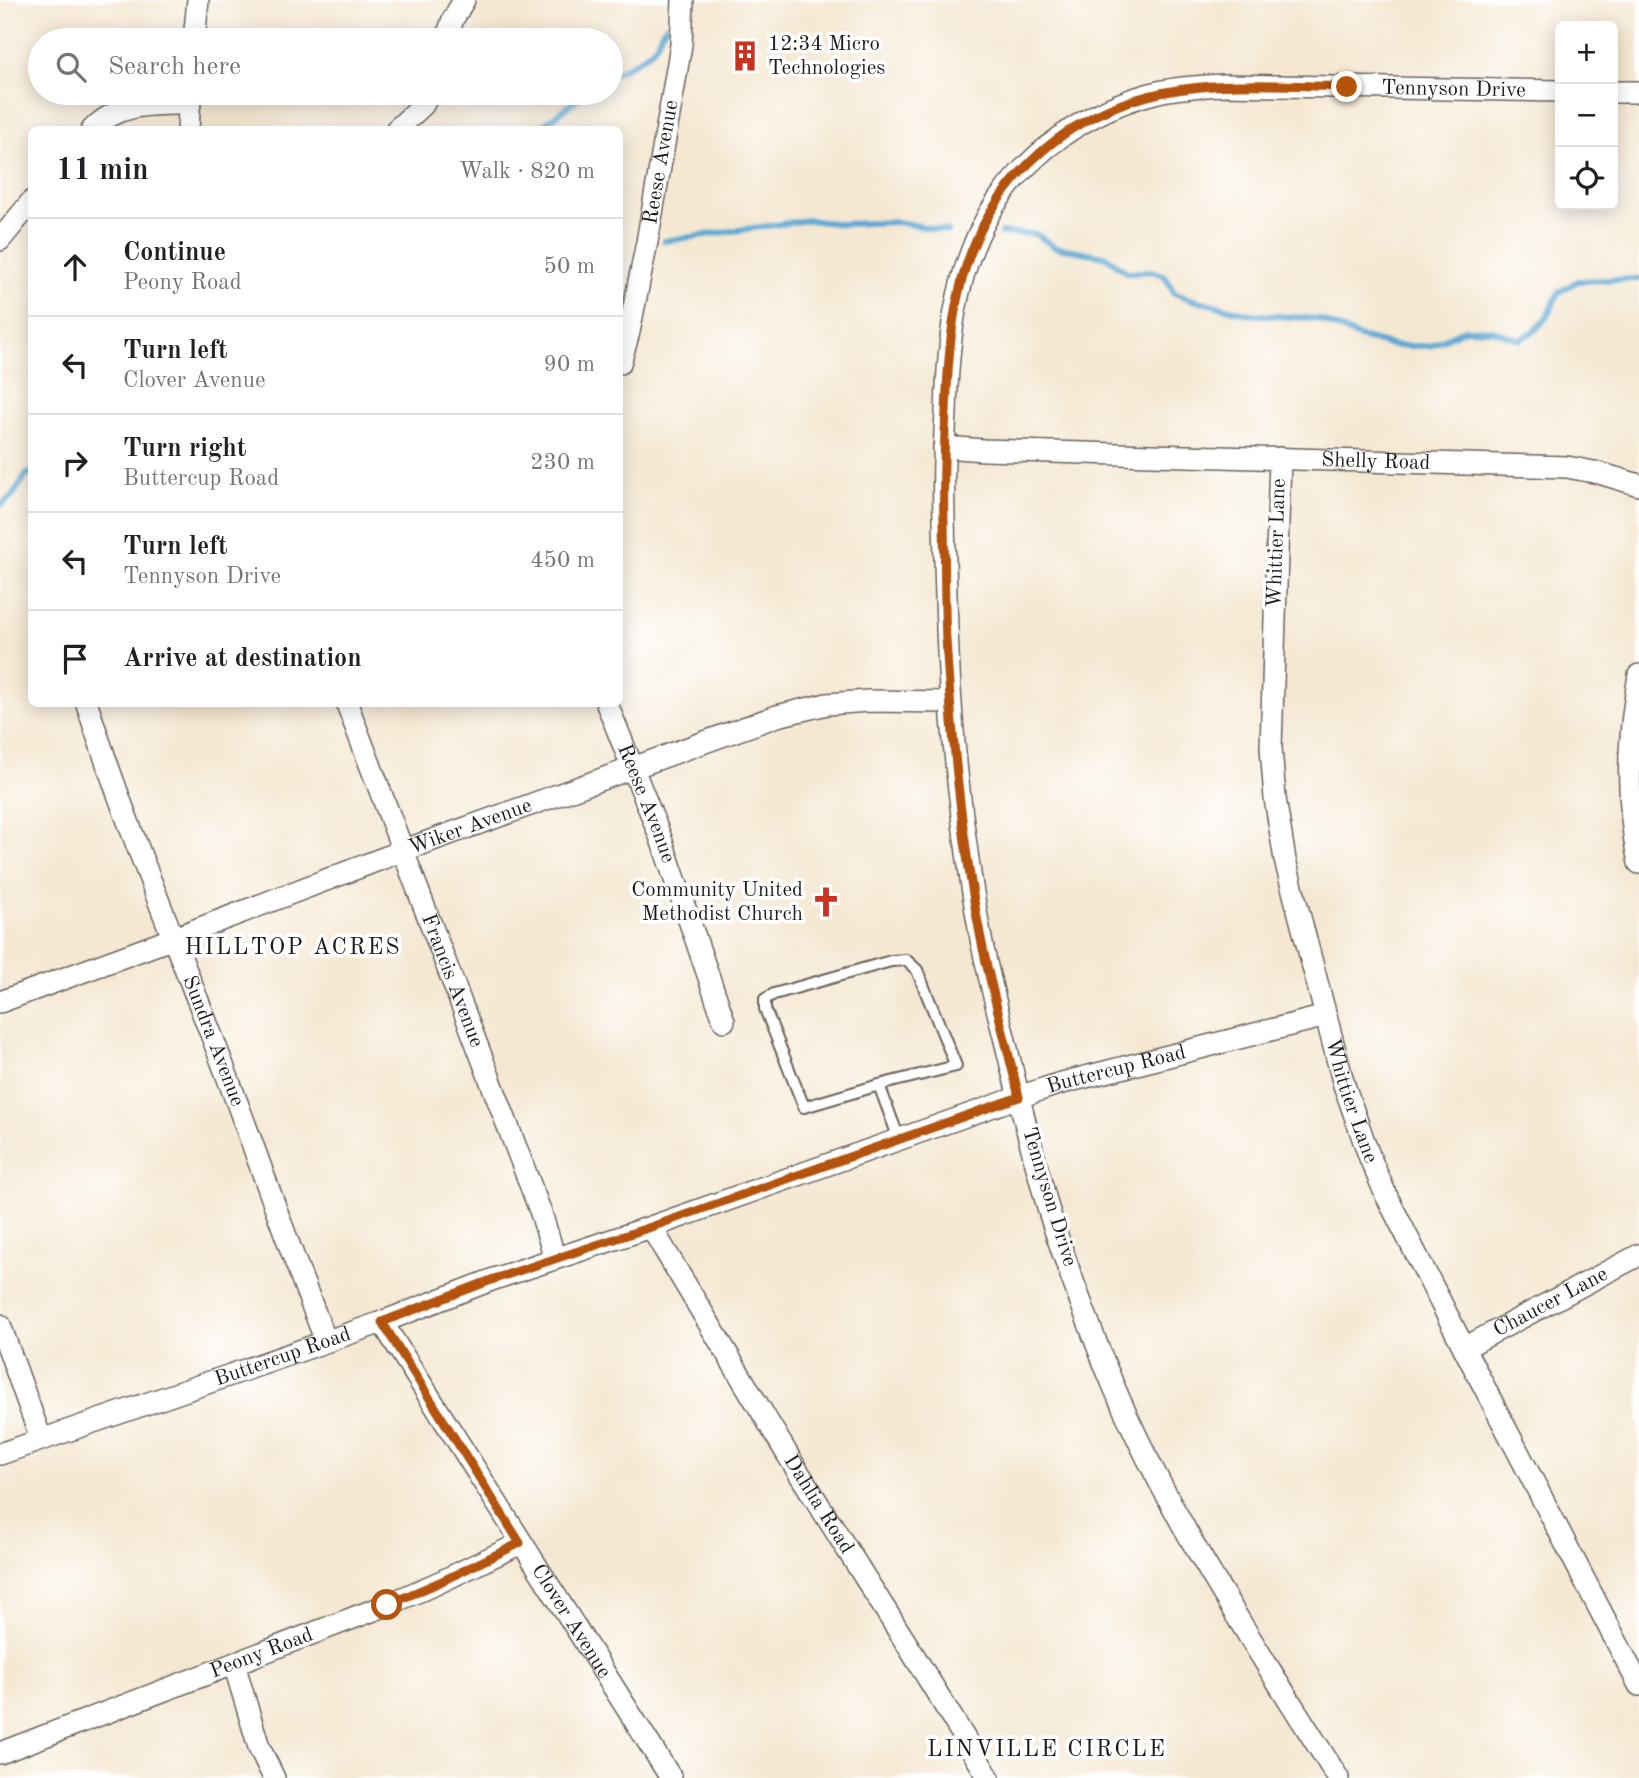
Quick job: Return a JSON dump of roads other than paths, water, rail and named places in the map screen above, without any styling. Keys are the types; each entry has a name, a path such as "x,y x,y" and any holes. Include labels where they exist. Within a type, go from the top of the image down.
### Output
{"street":[{"path":"195,28 198,0"},
{"path":"450,28 464,0"},
{"name":"Reese Avenue","path":"623,353 645,251 681,45 682,0"},
{"name":"Tennyson Drive","path":"1338,1778 1195,1549 1156,1474 1098,1347 1049,1211 982,944 959,788 950,702 943,480 951,328 956,298 980,232 1014,179 1026,164 1068,132 1084,121 1124,102 1180,88 1225,85 1555,91"},
{"path":"1618,92 1639,92"},
{"path":"96,126 102,119 127,108 145,105"},
{"path":"188,126 190,105"},
{"path":"400,126 423,105"},
{"path":"0,240 28,206"},
{"name":"Shelly Road","path":"944,447 1567,467 1599,472 1639,485"},
{"name":"Whittier Lane","path":"1280,458 1271,748 1275,799 1285,860 1344,1085 1386,1195 1639,1685"},
{"path":"1639,675 1631,736 1630,786 1639,863"},
{"name":"Wiker Avenue","path":"0,1002 402,851 778,716 812,707 869,701 950,702"},
{"name":"Sundra Avenue","path":"88,707 108,767 326,1341"},
{"name":"Francis Avenue","path":"348,707 541,1213 555,1258"},
{"name":"Reese Avenue","path":"608,707 635,769 679,888 724,1021"},
{"name":"Buttercup Road","path":"0,1454 1058,1084 1326,1016"},
{"name":"Dahlia Road","path":"651,1227 792,1462 989,1778"},
{"name":"Chaucer Lane","path":"1464,1348 1639,1255"},
{"name":"Clover Avenue","path":"382,1322 671,1778"},
{"path":"0,1325 41,1439"},
{"name":"Peony Road","path":"0,1753 387,1605 520,1543"},
{"path":"234,1664 259,1747 274,1778"}],"lane":[{"path":"906,960 917,970 956,1066 879,1085 804,1107 765,1009 765,999 774,994 891,961 906,960"},
{"path":"879,1085 899,1139"}],"waterway":[{"path":"623,69 652,50 666,26"},
{"path":"542,126 569,105"},
{"path":"664,241 808,220 843,224 897,222 948,231"},
{"path":"1001,233 1036,234 1054,247 1105,256 1128,273 1152,271 1165,276 1174,293 1190,299 1250,314 1318,319 1359,337 1395,346 1430,346 1465,329 1492,330 1520,340 1546,318 1559,292 1578,281 1639,279"},
{"path":"0,506 13,495 28,474"}],"place":[{"name":"12:34 Micro Technologies","path":"745,56"},
{"name":"Community United Methodist Church","path":"826,902"}],"district":[{"name":"HILLTOP ACRES","path":"293,947"},
{"name":"LINVILLE CIRCLE","path":"1047,1749"}]}
